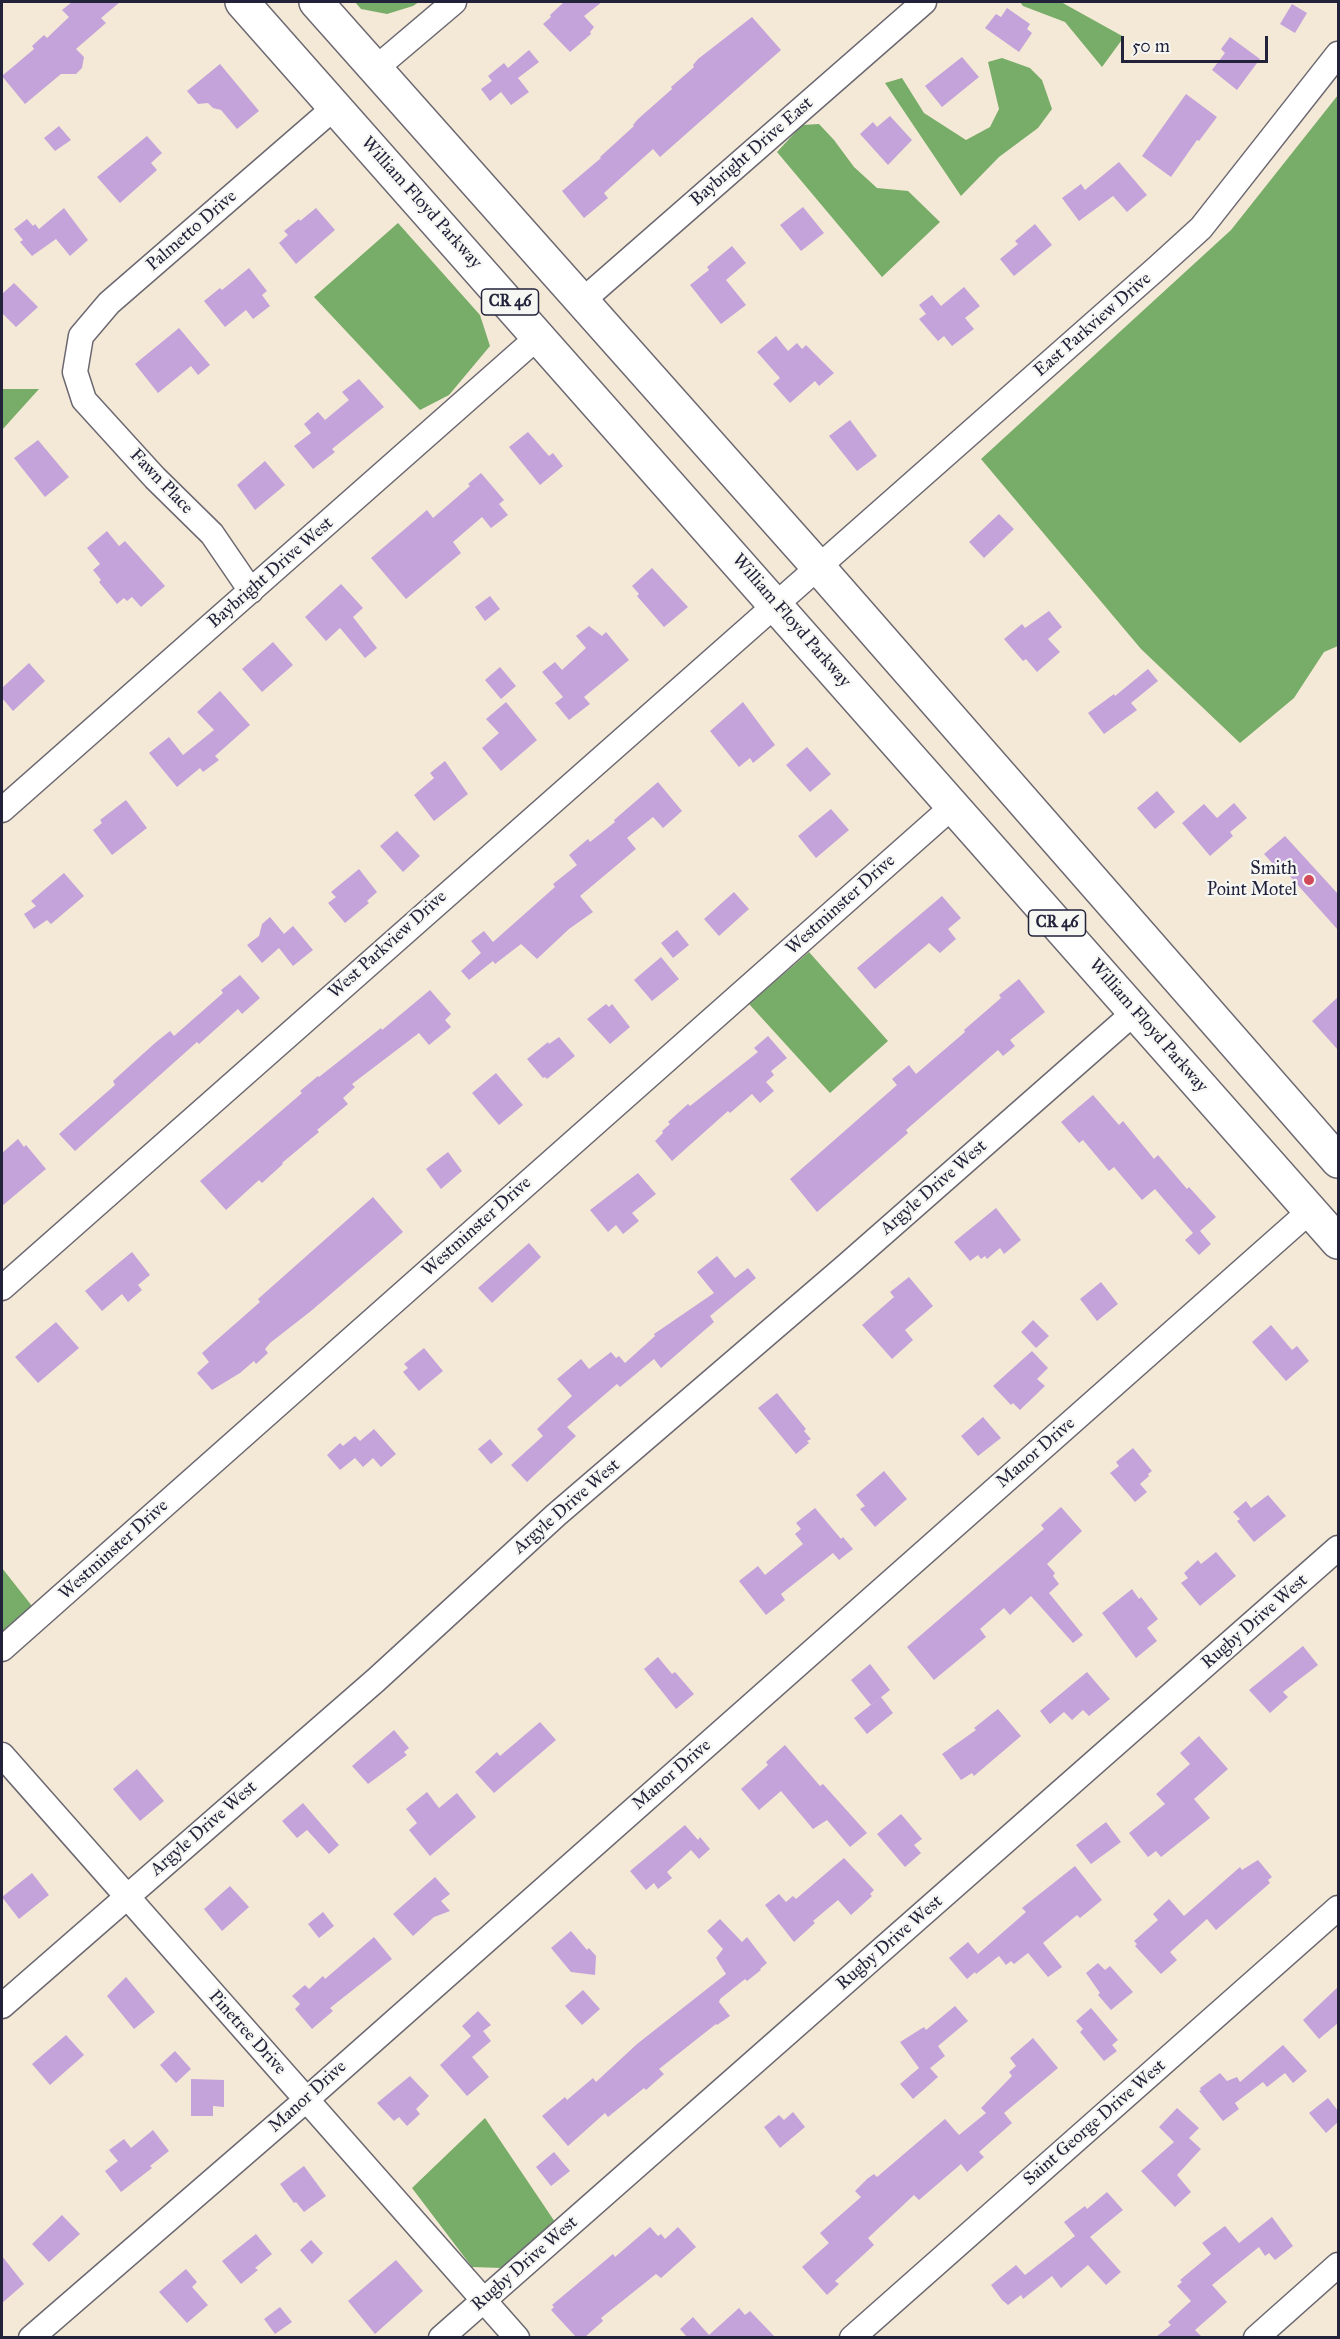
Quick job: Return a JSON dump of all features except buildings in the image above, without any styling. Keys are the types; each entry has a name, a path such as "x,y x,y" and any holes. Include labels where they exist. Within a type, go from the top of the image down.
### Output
{"highway":[{"name":"William Floyd Parkway","path":"242,2 1338,1242"},
{"name":"CR 46","path":"316,2 818,567 1338,1161"}],"street":[{"path":"375,69 454,2"},
{"name":"Baybright Drive East","path":"581,302 924,2"},
{"name":"East Parkview Drive","path":"776,604 1201,228 1338,54"},
{"name":"Palmetto Drive","path":"75,372 81,336 109,303 335,107"},
{"name":"Baybright Drive West","path":"2,810 539,336"},
{"name":"Fawn Place","path":"75,372 84,400 155,478 212,534 251,591"},
{"name":"West Parkview Drive","path":"2,1288 776,604"},
{"name":"Westminster Drive","path":"2,1649 953,806"},
{"name":"Argyle Drive West","path":"2,2006 376,1680 556,1515 846,1266 1136,1011"},
{"name":"Manor Drive","path":"31,2337 306,2100 1311,1210"},
{"name":"Rugby Drive West","path":"441,2337 1338,1548"},
{"name":"Pinetree Drive","path":"2,1755 517,2337"},
{"name":"Saint George Drive West","path":"852,2337 1338,1908"},
{"path":"1256,2337 1338,2265"}],"green space":[{"path":"355,2 419,2 387,14 361,9"},
{"path":"1020,2 1061,2 1124,37 1102,67 1065,22 1023,6"},
{"path":"1002,58 1030,68 1042,80 1052,109 1038,128 999,157 961,196 885,83 902,78 924,113 966,140 990,127 999,109 988,62"},
{"path":"1338,95 1338,646 1324,652 1294,698 1240,743 1141,649 981,459 1231,230"},
{"path":"819,124 854,167 877,188 908,191 940,222 882,277 777,152 802,125"},
{"path":"398,223 480,315 490,346 449,395 420,410 314,297"},
{"path":"2,389 39,389 2,430"},
{"path":"809,952 888,1041 830,1093 749,1004"},
{"path":"2,1568 32,1606 2,1632"},
{"path":"485,2118 555,2222 502,2268 472,2267 412,2188"}],"place":[{"name":"Smith Point Motel","path":"1309,880"}]}
